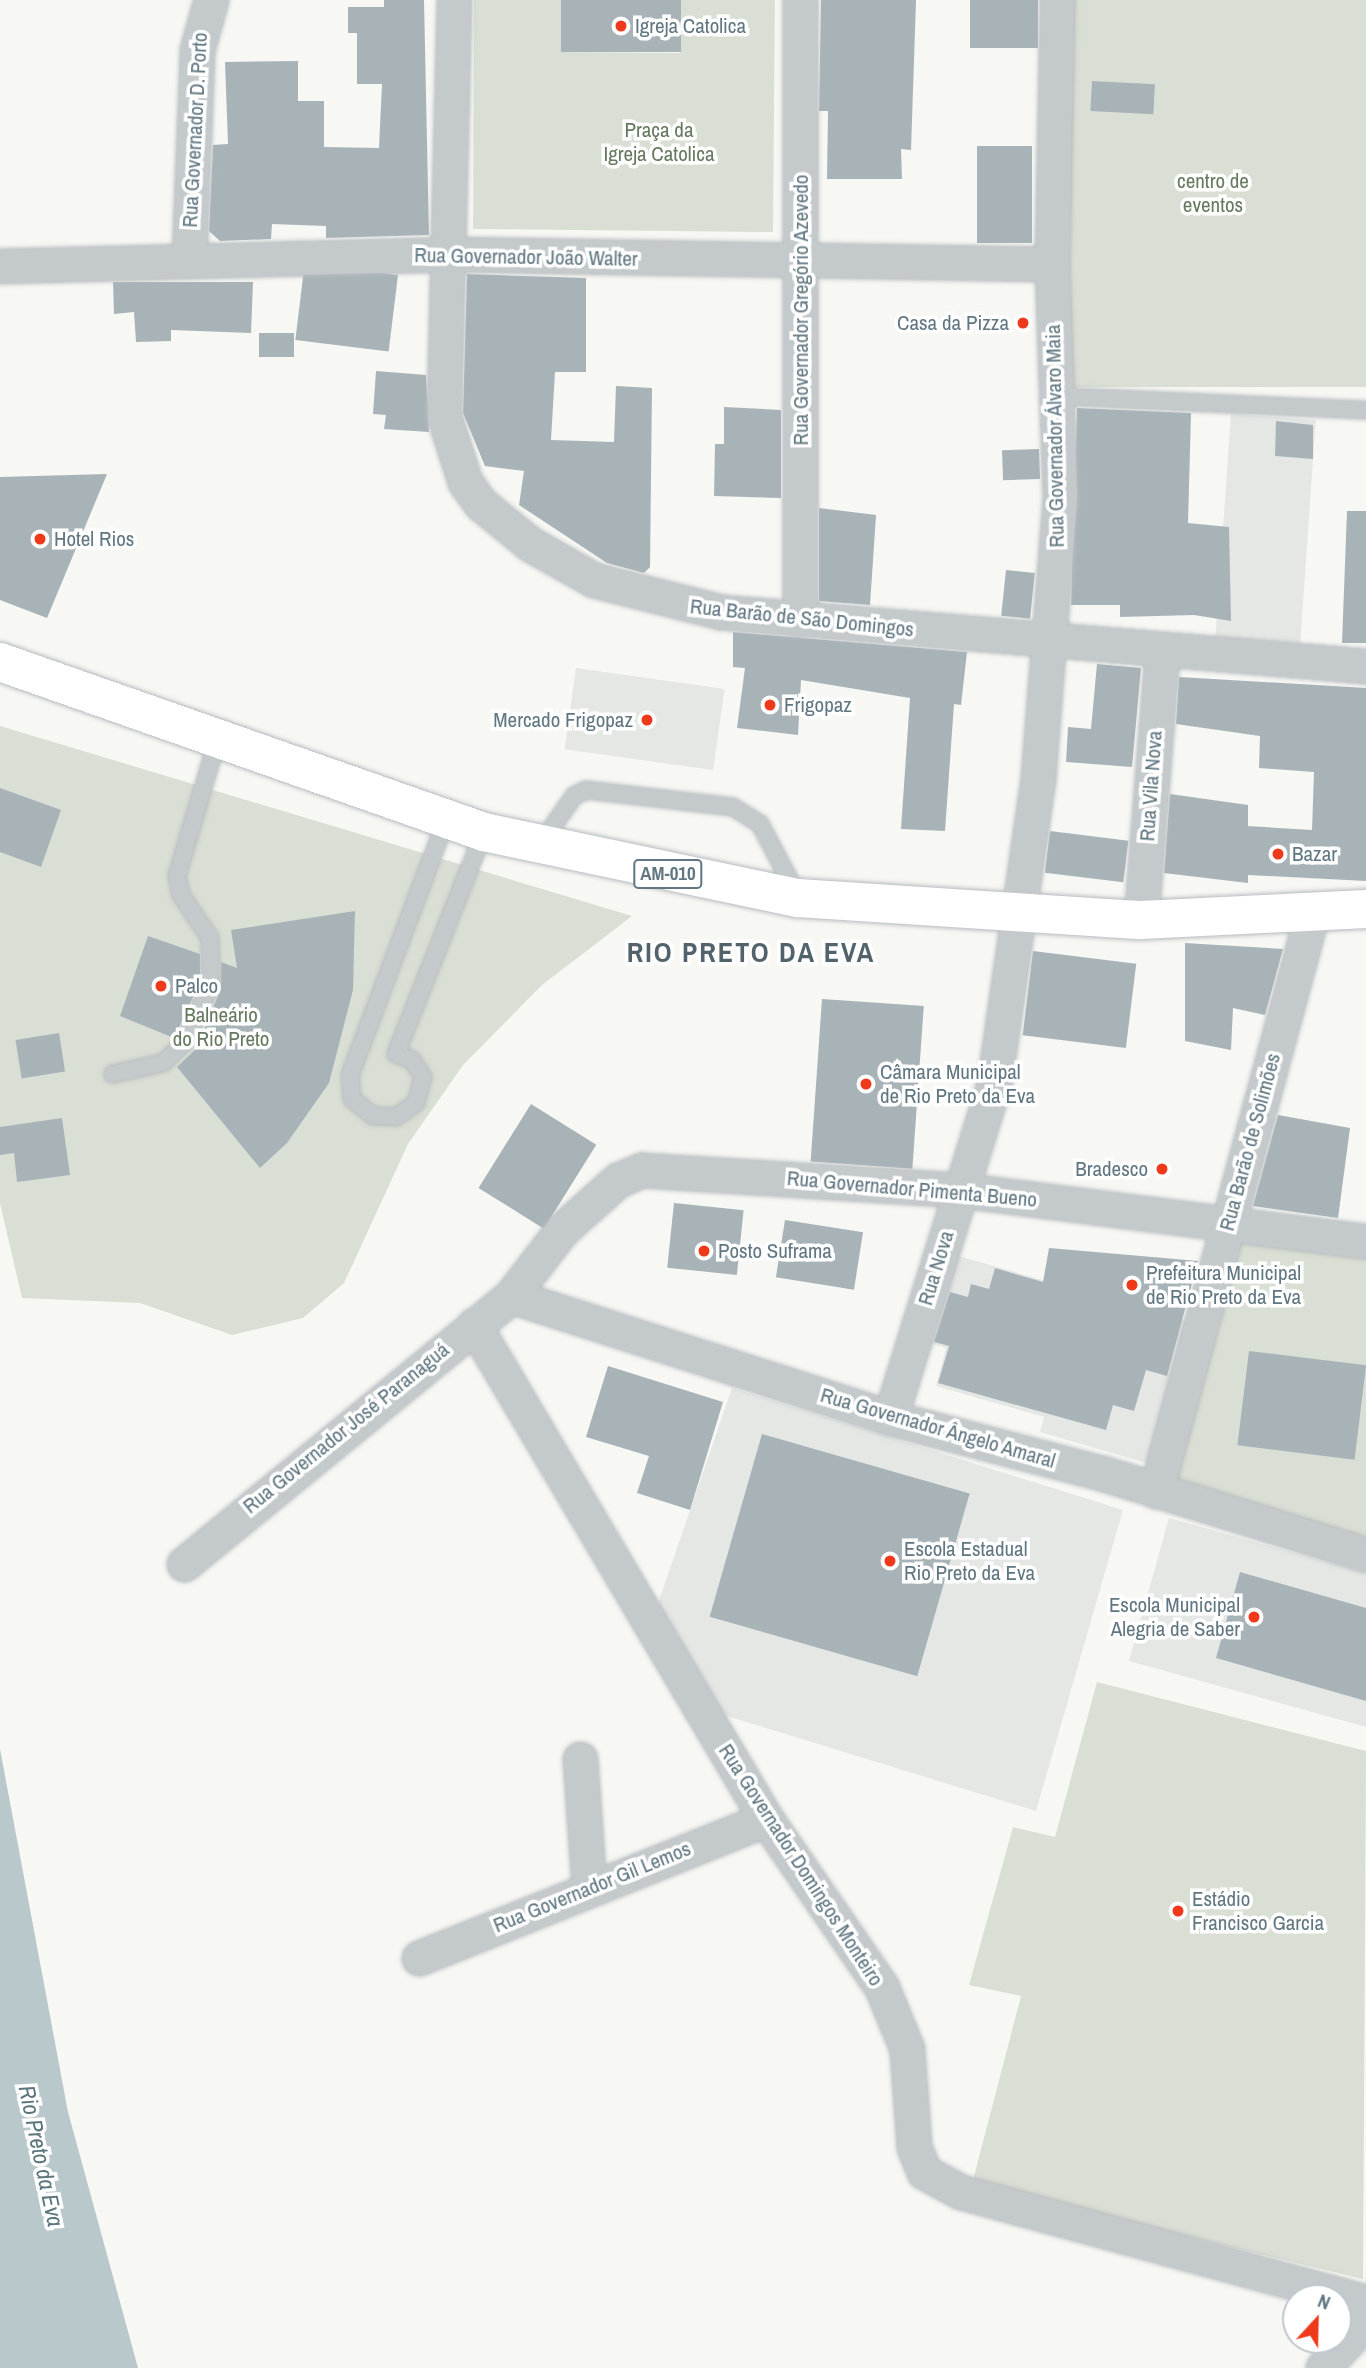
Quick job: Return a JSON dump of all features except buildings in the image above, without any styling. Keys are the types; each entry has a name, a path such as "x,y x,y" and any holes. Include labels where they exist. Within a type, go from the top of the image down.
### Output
{"main road":[{"name":"AM-010","path":"0,662 217,741 484,832 798,898 1141,920 1312,914 1366,909"}],"street":[{"name":"Rua Governador D. Porto","path":"189,261 197,50 211,0"},
{"name":"Rua Barão de São Domingos","path":"454,0 444,254 444,416 454,457 481,504 530,544 594,580 679,604 800,620 1052,638 1162,652 1366,666"},
{"name":"Rua Governador Gregório Azevedo","path":"800,0 800,620"},
{"name":"Rua Governador Álvaro Maia","path":"1017,912 1052,638 1060,496 1052,264 1057,0"},
{"name":"Rua Governador João Walter","path":"0,266 444,254 802,263 1052,264"},
{"name":"Rua Vila Nova","path":"1141,920 1162,652"},
{"name":"Rua Nova","path":"890,1418 994,1084 1017,912"},
{"name":"Rua Barão de Solimões","path":"1156,1491 1312,914"},
{"name":"Rua Governador Pimenta Bueno","path":"511,1296 562,1230 618,1180 642,1170 960,1190 1366,1241"},
{"name":"Rua Governador José Paranaguá","path":"184,1564 511,1296"},
{"name":"Rua Governador Ângelo Amaral","path":"511,1296 890,1418 1156,1491 1366,1555"},
{"name":"Rua Governador Domingos Monteiro","path":"474,1325 766,1819 882,1988 907,2049 914,2147 924,2172 940,2185 1366,2302"},
{"path":"580,1759 589,1888"},
{"name":"Rua Governador Gil Lemos","path":"419,1958 766,1819"},
{"path":"1323,2368 1366,2321"}],"lane":[{"path":"1055,397 1366,410"},
{"path":"113,1074 136,1074 170,1056 185,1042 211,984 210,938 181,895 177,876 217,741"},
{"path":"539,845 574,796 586,790 733,807 760,824 798,898"},
{"path":"446,820 350,1075 352,1099 373,1116 396,1117 416,1103 423,1077 412,1060 396,1054 484,832"}],"shaded area":[{"path":"1231,414 1316,420 1300,643 1215,637"},
{"name":"Mercado Frigopaz","path":"576,668 725,689 713,770 565,749"},
{"path":"948,1253 1190,1322 1150,1464 1040,1432 1044,1417 936,1386 946,1348 923,1341"},
{"name":"Escola Estadual Rio Preto da Eva","path":"732,1388 1123,1510 1036,1811 711,1711 655,1612"},
{"name":"Escola Municipal Alegria de Saber","path":"1169,1518 1366,1573 1366,1727 1129,1661"}],"green space":[{"name":"Praça da Igreja Catolica","path":"474,0 561,0 561,52 680,53 681,0 775,0 773,232 473,229"},
{"name":"centro de eventos","path":"1063,0 1366,0 1366,387 1063,387"},
{"name":"Balneário do Rio Preto","path":"0,726 632,916 542,985 463,1065 408,1144 344,1283 303,1318 232,1335 140,1303 22,1298 0,1203"},
{"path":"1241,1230 1366,1255 1366,1546 1171,1491"},
{"name":"Estádio Francisco Garcia","path":"1097,1682 1366,1751 1363,2279 972,2184 1021,1996 969,1985 1013,1827 1055,1837"}],"water":[{"name":"Rio Preto da Eva","path":"0,1749 68,2112 138,2368 0,2368"}],"place":[{"name":"Igreja Catolica","path":"621,26"},
{"name":"Casa da Pizza","path":"1023,323"},
{"name":"Hotel Rios","path":"40,539"},
{"name":"Frigopaz","path":"770,705"},
{"name":"Mercado Frigopaz","path":"647,720"},
{"name":"Bazar","path":"1278,854"},
{"name":"Palco","path":"161,986"},
{"name":"Câmara Municipal de Rio Preto da Eva","path":"866,1084"},
{"name":"Bradesco","path":"1162,1169"},
{"name":"Posto Suframa","path":"704,1251"},
{"name":"Prefeitura Municipal de Rio Preto da Eva","path":"1132,1285"},
{"name":"Escola Estadual Rio Preto da Eva","path":"890,1561"},
{"name":"Escola Municipal Alegria de Saber","path":"1254,1617"},
{"name":"Estádio Francisco Garcia","path":"1178,1911"}],"district":[{"name":"RIO PRETO DA EVA","path":"751,952"}]}
